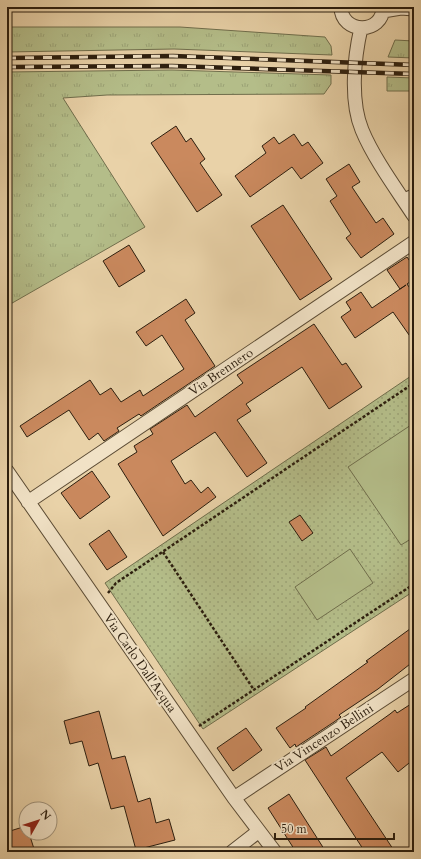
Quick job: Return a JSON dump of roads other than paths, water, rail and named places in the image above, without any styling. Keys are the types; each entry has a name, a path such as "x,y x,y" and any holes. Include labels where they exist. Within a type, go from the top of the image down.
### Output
{"street":[{"path":"341,7 344,17 348,22 361,28 373,26 381,16 383,9 414,9"},
{"path":"361,28 356,50 355,94 357,115 362,130 373,150 408,195 414,216"},
{"name":"Via Brennero","path":"28,502 414,242"},
{"name":"Via Carlo Dall'Acqua","path":"7,472 234,798 275,852"},
{"name":"Via Vincenzo Bellini","path":"234,798 414,679"},
{"path":"232,852 259,831"}],"railway":[{"path":"7,58 173,56 414,65"},
{"path":"7,67 172,66 414,74"}]}
